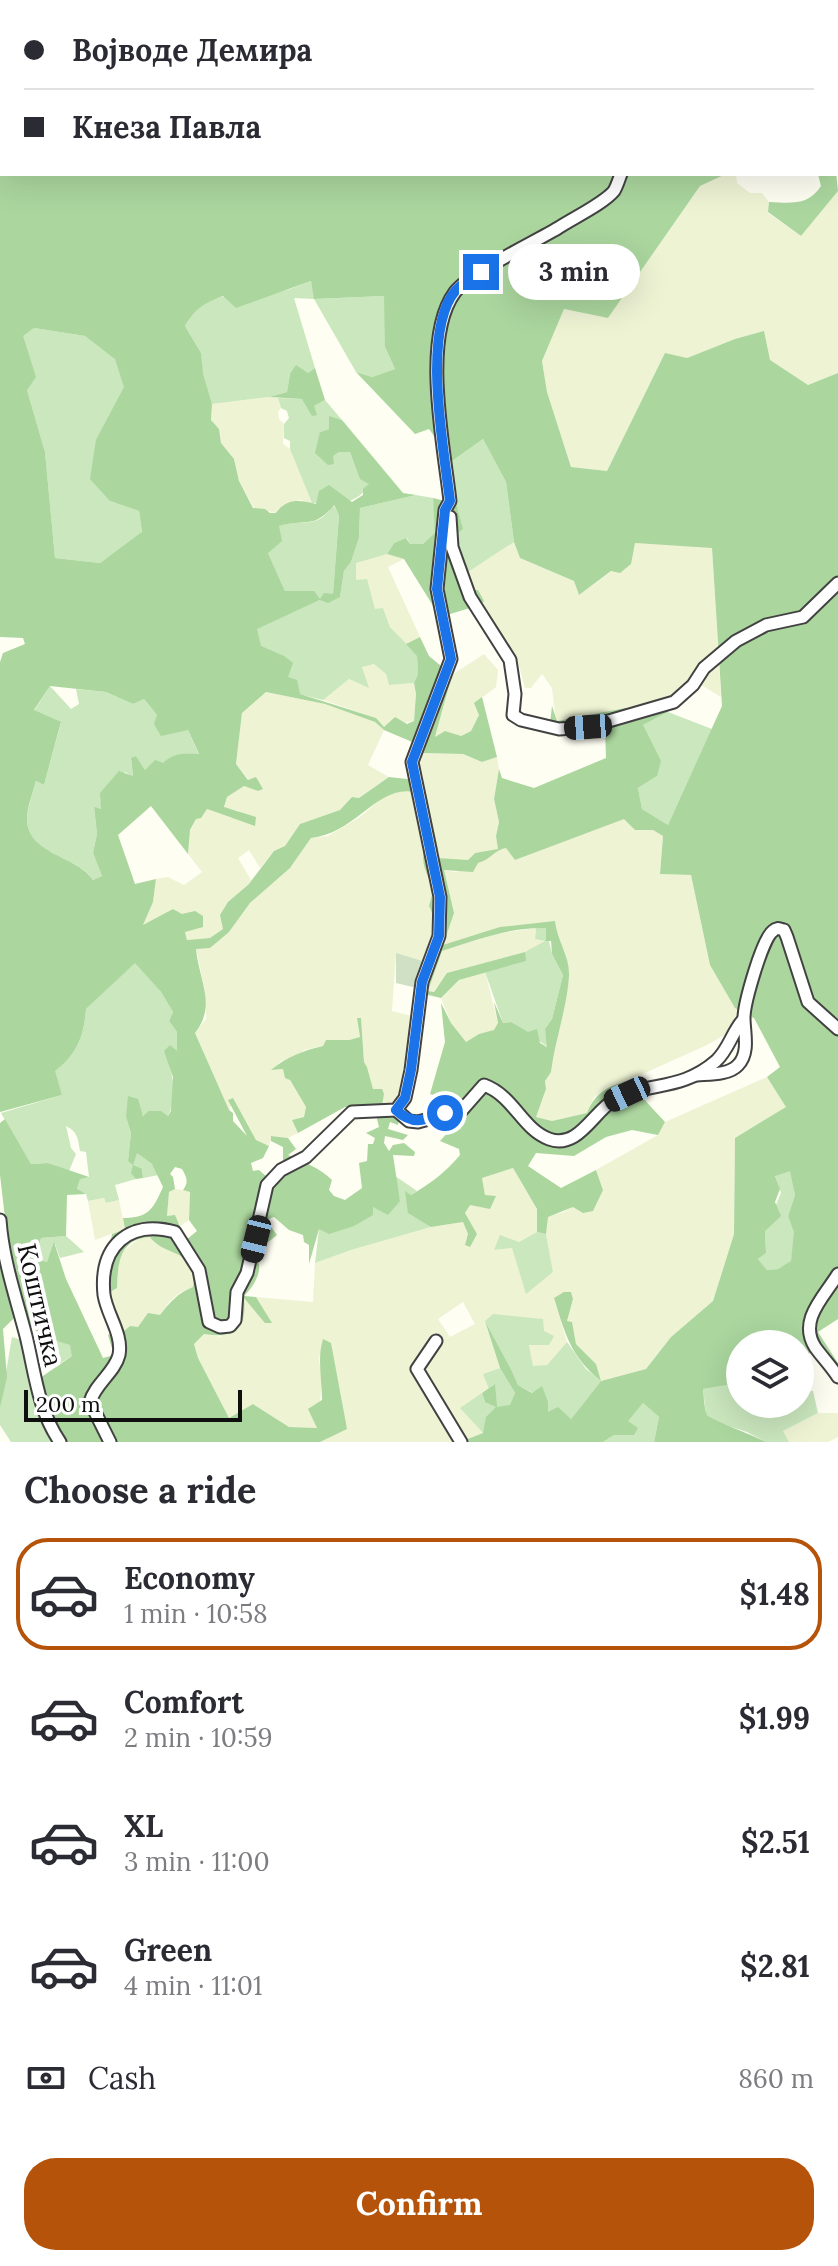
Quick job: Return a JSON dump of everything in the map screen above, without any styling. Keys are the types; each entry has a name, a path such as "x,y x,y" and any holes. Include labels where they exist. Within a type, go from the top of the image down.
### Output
{"street":[{"path":"620,176 613,191 456,290 445,310 438,340 436,368 452,547 470,597 510,660 515,694 513,715 521,720 559,729 588,727 674,702 693,685 704,668 736,641 766,625 803,617 838,583"},
{"path":"396,1110 405,1098 422,982 439,936 440,897 412,762 451,659 437,589 445,510 450,501"},
{"path":"110,1442 90,1402 92,1394 119,1358 120,1342 104,1296 109,1254 121,1238 139,1228 156,1227 175,1232 199,1270 209,1322 220,1327 230,1326 235,1320 237,1292 247,1273 267,1185 281,1170 306,1157 352,1112 396,1110 409,1121 418,1122 462,1110 484,1085 509,1100 536,1131 550,1140 561,1141 581,1131 611,1101 627,1094 671,1086 696,1075 727,1048 743,1020 760,952 773,930 779,928 784,930 787,937 808,1002 838,1029"},
{"path":"696,1075 725,1072 737,1067 745,1041 746,1025 743,1020"},
{"name":"Коштичка","path":"0,1220 6,1265 40,1401 60,1442"},
{"path":"838,1274 810,1316 808,1333 816,1349 838,1377"},
{"path":"436,1341 417,1369 461,1442"}],"green space":[{"path":"0,176 722,176 700,186 608,318 564,309 542,361 547,392 571,467 607,471 665,353 687,358 764,331 770,360 808,385 838,373 838,1319 818,1332 838,1363 838,1384 822,1347 814,1351 814,1330 726,1330 726,1385 703,1389 707,1415 766,1442 654,1442 659,1417 643,1403 628,1421 638,1428 634,1435 614,1435 603,1442 460,1442 483,1433 486,1417 496,1407 485,1402 482,1393 495,1384 497,1407 510,1405 515,1393 500,1368 485,1321 518,1385 532,1393 542,1386 548,1412 558,1407 571,1419 601,1381 646,1369 671,1337 713,1301 734,1234 735,1138 786,1107 767,1077 780,1067 754,1018 735,1008 710,965 691,875 660,874 663,836 653,830 635,830 624,819 515,860 506,848 502,849 478,863 473,872 444,870 454,913 443,945 500,927 555,921 568,962 569,976 551,1072 545,1081 546,1089 536,1117 552,1121 587,1113 602,1091 627,1081 665,1122 658,1135 632,1130 606,1137 574,1156 536,1153 528,1166 561,1188 596,1170 603,1190 593,1211 583,1213 573,1207 548,1217 546,1234 537,1232 537,1209 513,1168 482,1178 485,1195 496,1196 490,1209 470,1205 465,1213 477,1234 470,1247 465,1245 468,1234 463,1222 431,1227 408,1213 405,1191 411,1195 425,1186 460,1155 459,1149 440,1141 457,1122 449,1100 430,1094 445,1042 441,1003 466,1042 494,1030 498,1023 494,1002 503,1023 511,1022 528,1032 537,1029 540,1043 547,1047 545,1029 552,1019 563,975 552,954 551,941 546,941 546,928 519,930 442,951 428,991 434,992 447,973 525,952 526,961 459,980 441,998 416,992 432,936 429,906 434,887 426,873 425,847 414,792 401,792 377,802 327,835 311,838 290,868 250,903 229,932 210,948 196,949 206,1003 205,1013 195,1033 233,1113 233,1121 247,1136 228,1100 233,1098 256,1140 269,1146 263,1158 251,1163 253,1171 259,1170 267,1177 283,1164 283,1147 271,1141 271,1136 288,1138 296,1149 288,1155 328,1176 332,1180 329,1190 334,1196 345,1200 362,1188 359,1163 367,1161 368,1144 373,1144 375,1138 366,1133 379,1127 376,1115 345,1107 298,1133 292,1120 304,1117 306,1107 290,1080 285,1078 283,1069 271,1070 296,1055 323,1046 326,1040 360,1037 357,1018 361,1018 364,1062 373,1089 382,1089 382,1105 400,1117 398,1125 390,1122 388,1129 408,1135 403,1140 385,1136 384,1143 389,1151 393,1145 404,1143 415,1152 414,1156 393,1155 400,1201 388,1215 373,1207 373,1215 354,1226 329,1234 319,1229 309,1264 309,1245 304,1242 303,1235 289,1230 274,1217 266,1220 277,1235 267,1243 257,1245 254,1254 259,1264 258,1276 244,1296 256,1297 272,1323 265,1323 244,1298 243,1318 237,1330 224,1335 204,1334 194,1344 229,1418 253,1404 289,1427 317,1428 308,1409 322,1400 321,1347 323,1339 331,1343 347,1429 320,1442 51,1442 37,1406 40,1378 72,1356 70,1345 44,1337 26,1323 10,1261 0,1175 0,1123 5,1119 31,1164 48,1163 89,1177 80,1179 77,1189 86,1194 67,1195 66,1236 41,1238 36,1259 47,1262 54,1242 66,1279 103,1358 114,1355 108,1335 113,1332 102,1295 112,1234 125,1229 123,1218 149,1211 163,1187 152,1164 137,1153 133,1165 128,1161 131,1133 126,1117 128,1096 138,1099 143,1116 149,1111 161,1111 168,1116 173,1077 164,1051 170,1045 177,1051 177,1032 169,1021 173,1012 161,992 135,963 86,1009 78,1044 55,1071 62,1095 0,1112 0,662 3,653 25,644 23,638 0,637","holes":["311,281 314,299 384,296 385,347 395,369 372,377 356,372 415,434 429,429 452,461 483,439 506,482 514,542 520,558 574,581 579,595 611,571 620,573 631,564 635,543 712,548 722,706 668,825 642,809 638,788 657,776 661,761 643,725 668,712 666,708 625,708 557,721 552,706 549,732 605,728 606,758 534,788 502,778 499,769 494,799 499,822 496,836 498,849 475,853 468,860 437,858 438,849 425,789 416,780 389,777 359,798 352,797 340,810 300,824 285,846 274,851 248,885 228,902 220,915 223,929 210,938 187,940 185,932 203,927 203,916 195,911 182,914 173,909 143,925 153,902 156,879 135,884 118,835 151,806 188,854 190,830 207,809 255,826 256,817 224,807 227,797 244,786 258,791 263,789 256,777 248,780 236,764 242,713 266,692 325,704 375,722 384,730 424,747 423,753 463,754 482,762 497,757 482,697 474,703 479,715 471,731 461,736 445,731 435,737 452,675 429,656 420,637 406,644 417,656 414,721 407,724 395,717 384,727 376,718 300,694 297,680 288,677 293,663 261,646 257,629 320,600 328,603 340,597 344,571 351,562 359,538 360,508 416,495 403,493 342,420 329,416 329,429 320,432 315,453 328,465 334,464 333,456 339,452 350,452 360,479 369,484 363,489 363,495 352,502 329,485 319,491 316,504 294,501 276,513 270,513 265,509 253,508 239,481 234,459 221,443 219,429 211,420 212,404 203,374 201,353 185,326 201,307 223,296 236,308","34,328 85,336 115,359 124,387 96,440 90,479 110,501 139,511 142,532 100,563 55,558 45,452 27,390 36,377 23,336","334,505 339,515 333,594 324,593 320,599 314,591 285,591 268,553 282,541 279,526 315,521","50,686 106,692 133,704 144,699 157,715 154,724 161,736 188,730 199,754 176,755 163,763 155,760 145,770 136,756 131,758 133,776 119,771 100,793 101,809 94,807 97,834 93,853 102,876 93,880 76,865 44,847 29,831 30,800 36,781 44,785 61,722 34,710","175,1167 182,1169 187,1180 183,1190 190,1192 189,1220 197,1231 186,1240 175,1215 167,1216 169,1192 175,1189 170,1174","790,1171 795,1195 788,1216 794,1232 791,1261 778,1269 767,1270 758,1259 766,1253 765,1231 781,1216 775,1202 780,1189 775,1176","150,1237 186,1259 194,1275 193,1287 175,1298 160,1315 148,1313 138,1327 130,1326 123,1332 110,1292 117,1288 118,1270 126,1247"]},
{"path":"722,176 736,176 737,183 750,193 762,193 769,202 768,213 801,236 838,191 838,373 808,385 735,339 687,358 665,354 607,471 571,467 547,392 542,361 564,309 608,318 700,186"},
{"path":"818,176 836,176 838,191 801,236 768,212 769,202 805,200 821,186"},
{"path":"311,281 315,299 385,296 385,347 395,369 372,377 356,372 314,299 294,298 315,368 308,373 290,374 287,392 212,404 202,374 201,353 185,326 195,313 214,299 275,293"},
{"path":"34,328 85,336 115,358 125,387 114,409 110,501 139,511 142,533 100,563 55,558 45,452 27,390 22,336"},
{"path":"296,365 308,373 315,368 325,400 314,406 317,415 312,416 302,399 269,397 287,392 290,374"},
{"path":"278,398 281,408 279,419 284,424 283,444 290,449 312,503 299,500 276,513 254,508 239,481 234,459 221,443 219,429 211,420 212,404"},
{"path":"278,398 302,399 314,406 325,400 342,420 329,417 329,429 320,432 334,464 332,456 350,452 360,478 370,484 365,491 345,502 312,503 290,449 290,441 284,438 284,424 289,418"},
{"path":"483,439 506,482 514,542 465,574 444,500 442,462 452,461"},
{"path":"416,495 433,498 436,533 423,544 410,544 407,538 394,543 387,554 356,563 356,580 367,579 375,609 383,608 390,627 417,655 418,674 414,683 389,685 386,674 374,664 362,667 369,688 349,679 323,700 299,694 261,647 256,629 320,600 313,591 285,591 268,553 278,526 315,521 333,505 339,514 333,594 340,597 344,571 351,562 359,538 360,508"},
{"path":"433,498 456,504 463,529 455,535 457,547 473,590 478,590 484,601 440,617 404,559 387,554 394,543 406,538 410,544 423,544 435,533"},
{"path":"514,542 520,558 574,581 579,595 612,571 634,543 712,547 721,697 698,683 666,708 625,708 556,721 552,688 542,674 531,688 525,688 517,658 480,605 465,574"},
{"path":"387,554 404,559 388,567 420,637 406,644 390,627 383,608 375,610 356,581 356,562"},
{"path":"484,654 498,670 496,687 475,703 479,715 471,731 461,736 435,738 452,675"},
{"path":"374,664 386,674 389,685 414,683 414,721 384,727 376,718 323,700 349,679 368,687 362,666"},
{"path":"50,686 71,709 79,704 76,689 106,692 133,704 144,699 157,715 188,730 199,755 145,770 136,756 131,759 133,777 125,772 100,800 103,805 101,809 94,808 97,834 93,853 102,876 93,880 77,865 35,840 29,830 27,818 36,781 44,785 61,723 34,711"},
{"path":"266,692 325,704 375,722 384,730 368,765 389,777 359,798 352,797 340,810 300,824 285,846 274,851 260,868 249,850 238,858 251,880 223,929 210,938 187,940 182,914 173,909 142,927 153,902 156,879 168,877 184,885 202,872 188,854 190,831 196,819 207,809 231,818 240,811 224,808 227,797 244,786 258,791 236,764 242,713"},
{"path":"668,712 712,729 668,825 642,809 638,788 657,776 643,725"},
{"path":"423,753 463,754 482,762 497,757 499,769 494,799 499,822 496,836 499,849 506,847 515,860 624,818 635,830 653,830 663,836 660,874 691,875 710,965 735,1007 754,1018 707,1045 627,1081 608,1086 594,1097 588,1113 552,1121 536,1117 546,1089 545,1081 551,1071 565,998 569,974 565,952 556,938 555,921 442,946 443,870 456,872 478,863 497,850 475,853 468,860 437,859 425,789 416,780"},
{"path":"414,791 434,886 429,906 433,911 432,934 426,962 396,954 392,1011 412,1016 400,1117 381,1105 384,1094 373,1090 364,1062 361,1018 357,1019 360,1037 326,1040 323,1046 304,1050 281,1061 273,1070 283,1069 306,1107 304,1117 292,1120 298,1133 288,1138 272,1136 269,1146 256,1140 233,1098 229,1111 195,1033 206,1019 205,992 196,948 229,932 250,903 290,868 311,838 328,836 360,817 388,793"},
{"path":"536,928 535,939 546,941 532,950 448,973 433,992 428,991 442,951 494,934"},
{"path":"536,928 546,928 552,954 563,975 552,1019 545,1029 548,1047 511,1022 503,1023 485,972 525,961 525,952 545,941 535,939"},
{"path":"396,953 426,962 417,988 396,983"},
{"path":"135,962 161,992 173,1012 169,1021 177,1032 177,1052 164,1051 173,1084 173,1100 168,1116 160,1111 144,1116 140,1112 126,1117 131,1133 128,1161 136,1152 152,1164 159,1175 143,1178 142,1169 136,1179 115,1185 119,1200 106,1203 104,1198 88,1201 86,1194 77,1190 80,1178 89,1177 86,1152 80,1151 75,1133 66,1126 71,1148 76,1154 69,1171 48,1163 31,1164 1,1113 62,1095 54,1071 78,1044 86,1009"},
{"path":"485,972 498,1023 494,1031 479,1034 466,1042 451,1023 441,998 459,980"},
{"path":"767,1077 787,1107 735,1138 734,1234 713,1301 671,1337 646,1369 601,1381 596,1364 576,1344 572,1323 567,1321 573,1299 571,1292 554,1299 567,1342 547,1365 533,1367 529,1344 485,1321 500,1368 484,1374 489,1389 461,1408 483,1433 460,1442 320,1442 347,1428 318,1354 322,1377 318,1428 289,1427 253,1404 229,1418 194,1344 204,1334 221,1337 243,1296 271,1322 256,1297 313,1302 315,1263 431,1227 463,1222 468,1234 477,1234 465,1213 470,1204 495,1196 485,1196 482,1178 513,1168 537,1209 537,1232 495,1250 512,1248 526,1293 553,1272 546,1234 547,1217 564,1212 603,1190 596,1170 658,1135 665,1122","holes":["463,1302 475,1324 450,1337 438,1319"]},
{"path":"133,1165 142,1169 143,1178 136,1179 131,1173"},
{"path":"791,1170 795,1195 788,1216 795,1232 791,1262 778,1269 767,1270 758,1259 766,1253 765,1231 781,1193 775,1175"},
{"path":"395,1176 417,1191 411,1195 406,1192 416,1216 431,1227 315,1263 319,1229 373,1207 400,1201"},
{"path":"175,1189 190,1191 189,1220 180,1226 167,1216 169,1192"},
{"path":"104,1198 106,1203 119,1200 125,1229 95,1240 88,1201"},
{"path":"537,1232 546,1234 553,1272 526,1294 512,1248 494,1250 500,1235 519,1242"},
{"path":"66,1236 84,1252 60,1258 55,1244 47,1262 36,1259 41,1238"},
{"path":"151,1237 154,1243 177,1252 186,1261 195,1277 193,1288 181,1292 170,1301 160,1315 123,1332 110,1292 117,1288 118,1262 121,1253 140,1238"},
{"path":"0,1267 14,1318 3,1329 7,1377 0,1408"},
{"path":"564,1292 571,1292 573,1299 567,1321 572,1322 576,1344 596,1364 601,1381 576,1354 566,1334 554,1298"},
{"path":"493,1314 543,1319 544,1331 554,1336 549,1345 529,1345 533,1366 547,1365 567,1342 586,1369 601,1381 571,1419 548,1413 541,1387 533,1393 518,1385 485,1321"},
{"path":"12,1337 31,1343 59,1340 73,1348 72,1356 59,1364 54,1344 32,1343 38,1406 51,1442 11,1442 0,1425"},
{"path":"500,1368 515,1393 511,1405 483,1433 460,1408 482,1393 485,1402 494,1384 489,1389 483,1374"},
{"path":"726,1385 726,1418 808,1418 783,1431 789,1442 766,1442 713,1421 706,1414 703,1389"},
{"path":"643,1403 659,1417 654,1442 603,1442 614,1435"},
{"path":"838,1413 838,1437 828,1442 789,1442 783,1431 814,1418 814,1415"}],"route":[{"path":"445,1113 418,1122 409,1121 396,1110 405,1098 422,982 439,936 440,897 412,762 451,659 437,589 445,510 450,501 436,368 438,340 445,310 456,290 481,272"}]}
